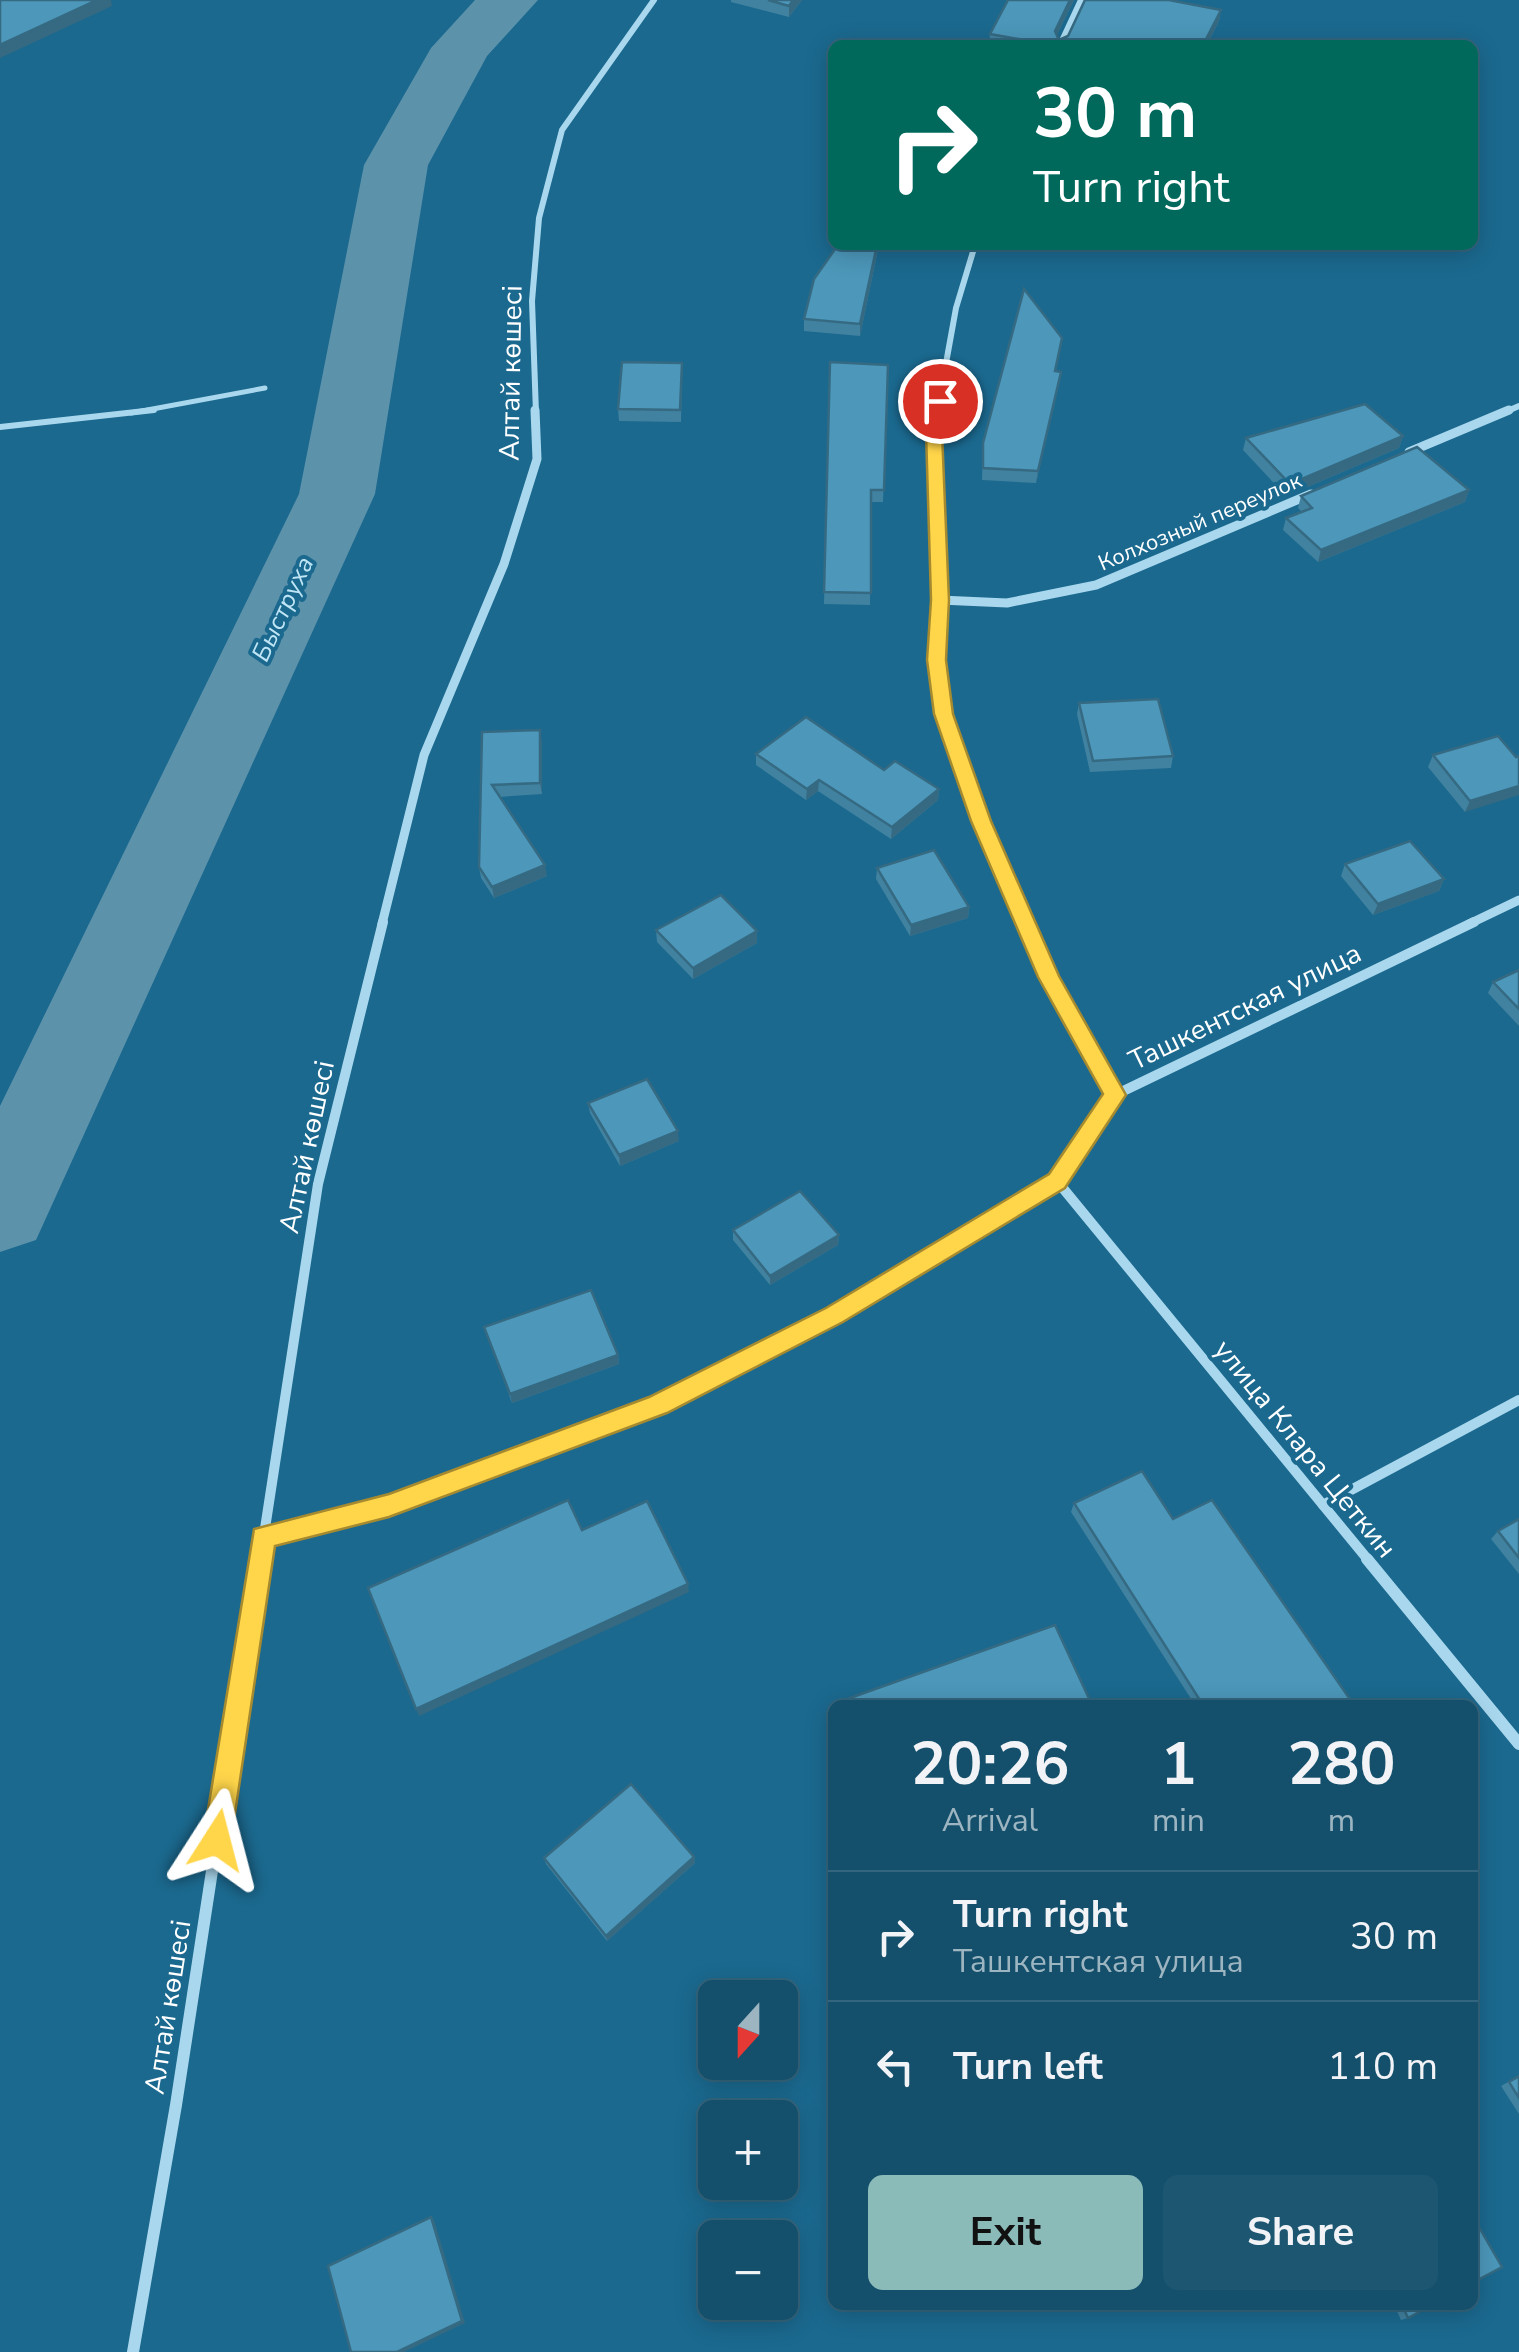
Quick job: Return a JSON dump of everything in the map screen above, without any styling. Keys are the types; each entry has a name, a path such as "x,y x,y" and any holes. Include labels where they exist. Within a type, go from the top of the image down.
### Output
{"street":[{"name":"Алтай көшесі","path":"133,2352 176,2105 318,1184 419,774 504,564 537,459 532,301 544,200 562,130 654,0"},
{"path":"1062,40 1081,0"},
{"path":"973,250 956,308 934,432 940,600 936,660 944,714 981,821 1049,977 1115,1095"},
{"path":"1392,460 1519,406"},
{"name":"Колхозный переулок","path":"940,600 1007,603 1096,586 1319,490"},
{"name":"Ташкентская улица","path":"264,1537 389,1505 658,1405 835,1315 1057,1181 1115,1095 1519,900"},
{"name":"улица Клара Цеткин","path":"1057,1181 1519,1744"},
{"path":"1323,1506 1519,1400"}],"lane":[{"path":"0,427 163,409 265,388"}],"building":[{"path":"0,0 97,0 0,45"},
{"path":"768,0 793,0 789,6"},
{"path":"1008,0 1070,0 1055,31 1059,40 1024,40 990,34"},
{"path":"1085,0 1169,0 1221,10 1206,40 1059,40 1068,36"},
{"path":"834,250 876,250 860,324 804,319 814,279"},
{"path":"1024,289 1062,338 1055,371 1061,372 1038,471 983,468 983,443"},
{"path":"622,362 682,363 680,410 618,409"},
{"path":"830,362 888,365 884,490 871,490 871,593 824,592"},
{"path":"1365,404 1403,436 1290,484 1246,438"},
{"path":"1417,447 1469,490 1321,550 1286,518 1312,508 1301,496"},
{"path":"1158,699 1173,756 1093,761 1079,703"},
{"path":"806,717 884,770 895,761 939,789 892,827 819,780 807,789 756,754"},
{"path":"540,730 540,783 492,785 545,865 492,887 479,867 482,732"},
{"path":"1498,736 1519,756 1519,786 1470,801 1433,755"},
{"path":"1410,841 1444,879 1378,904 1345,864"},
{"path":"934,850 969,907 911,925 877,868"},
{"path":"721,895 757,931 693,968 656,930"},
{"path":"1519,970 1519,1009 1493,982"},
{"path":"647,1079 678,1131 619,1155 588,1103"},
{"path":"800,1191 839,1235 770,1276 733,1230"},
{"path":"591,1290 618,1355 510,1394 484,1327"},
{"path":"1142,1471 1173,1519 1212,1500 1351,1700 1200,1700 1074,1503"},
{"path":"568,1500 582,1530 647,1501 688,1584 416,1709 368,1588"},
{"path":"1519,1519 1519,1558 1498,1531"},
{"path":"1055,1625 1090,1700 844,1700"},
{"path":"631,1784 694,1857 606,1936 544,1858"},
{"path":"1519,2076 1519,2098 1509,2082"},
{"path":"431,2217 462,2321 397,2352 351,2352 328,2266"},
{"path":"1478,2225 1502,2267 1478,2280"},
{"path":"1404,2310 1423,2310 1408,2318"}],"waterway":[{"name":"Быструха","path":"0,1210 337,494 396,165 461,48 509,0"}],"route":[{"path":"217,1840 264,1537 389,1505 658,1405 835,1315 1057,1181 1115,1095 1049,977 981,821 944,714 936,660 940,600 934,432 940,401"}]}
